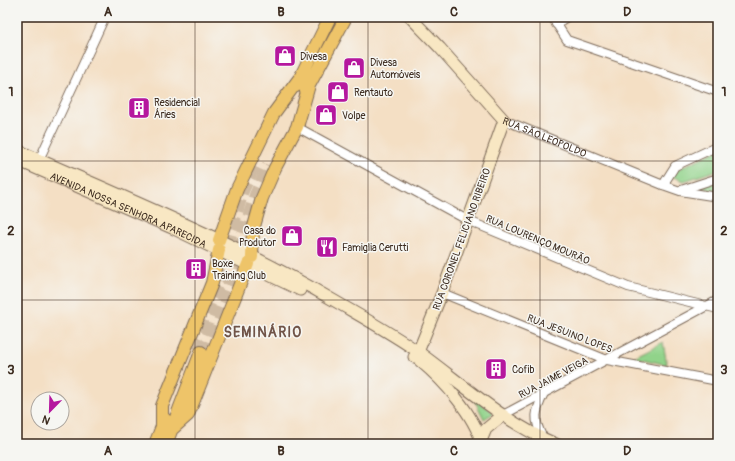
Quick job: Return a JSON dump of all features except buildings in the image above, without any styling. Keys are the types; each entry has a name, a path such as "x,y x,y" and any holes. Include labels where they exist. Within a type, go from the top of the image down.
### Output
{"main road":[{"path":"263,163 304,82 330,17"},
{"path":"166,444 167,429 162,406 212,283 219,245 237,189 274,113 304,82 346,17"},
{"name":"RUA SÃO LEOPOLDO","path":"410,17 440,48 504,120"},
{"path":"155,444 167,429 188,415 250,260 253,230 262,198 274,168 297,127 304,82"},
{"name":"RUA CORONEL FELICIANO RIBEIRO","path":"416,354 442,293 504,120"},
{"name":"AVENIDA NOSSA SENHORA APARECIDA","path":"17,150 332,299 416,354 453,395 467,414 482,443"},
{"name":"AVENIDA NOSSA SENHORA APARECIDA","path":"17,160 219,245"},
{"path":"167,429 197,350"},
{"path":"416,354 503,415 556,444"},
{"path":"482,443 486,429 503,415"}],"street":[{"path":"567,17 554,20 567,40 718,92"},
{"path":"39,160 103,21"},
{"name":"RUA SÃO LEOPOLDO","path":"504,120 663,185 680,191 718,197"},
{"name":"RUA LOURENÇO MOURÃO","path":"297,127 469,221 628,287 718,309"},
{"path":"663,185 675,166 718,146"},
{"path":"680,191 718,178"},
{"name":"RUA JESUINO LOPES","path":"442,293 607,360 718,381"},
{"name":"RUA JAIME VEIGA","path":"503,415 718,300"},
{"path":"543,438 536,425 535,417 537,407 544,393"}],"green space":[{"path":"718,150 718,170 684,181 671,176 676,170"},
{"path":"718,181 718,192 700,187"},
{"path":"663,342 667,365 634,357"},
{"path":"473,397 494,413 484,419"}],"tunnel":[{"path":"193,348 217,285 243,191 257,161"},
{"path":"201,352 226,289 255,195 268,165"}],"place":[{"name":"Divesa","path":"285,56"},
{"name":"Divesa Automóveis","path":"354,68"},
{"name":"Rentauto","path":"338,92"},
{"name":"Residencial Áries","path":"139,108"},
{"name":"Volpe","path":"326,115"},
{"name":"Casa do Produtor","path":"292,236"},
{"name":"Famiglia Cerutti","path":"327,247"},
{"name":"Boxe Training Club","path":"196,269"},
{"name":"Cofib","path":"496,369"}],"district":[{"name":"SEMINÁRIO","path":"263,332"}]}
